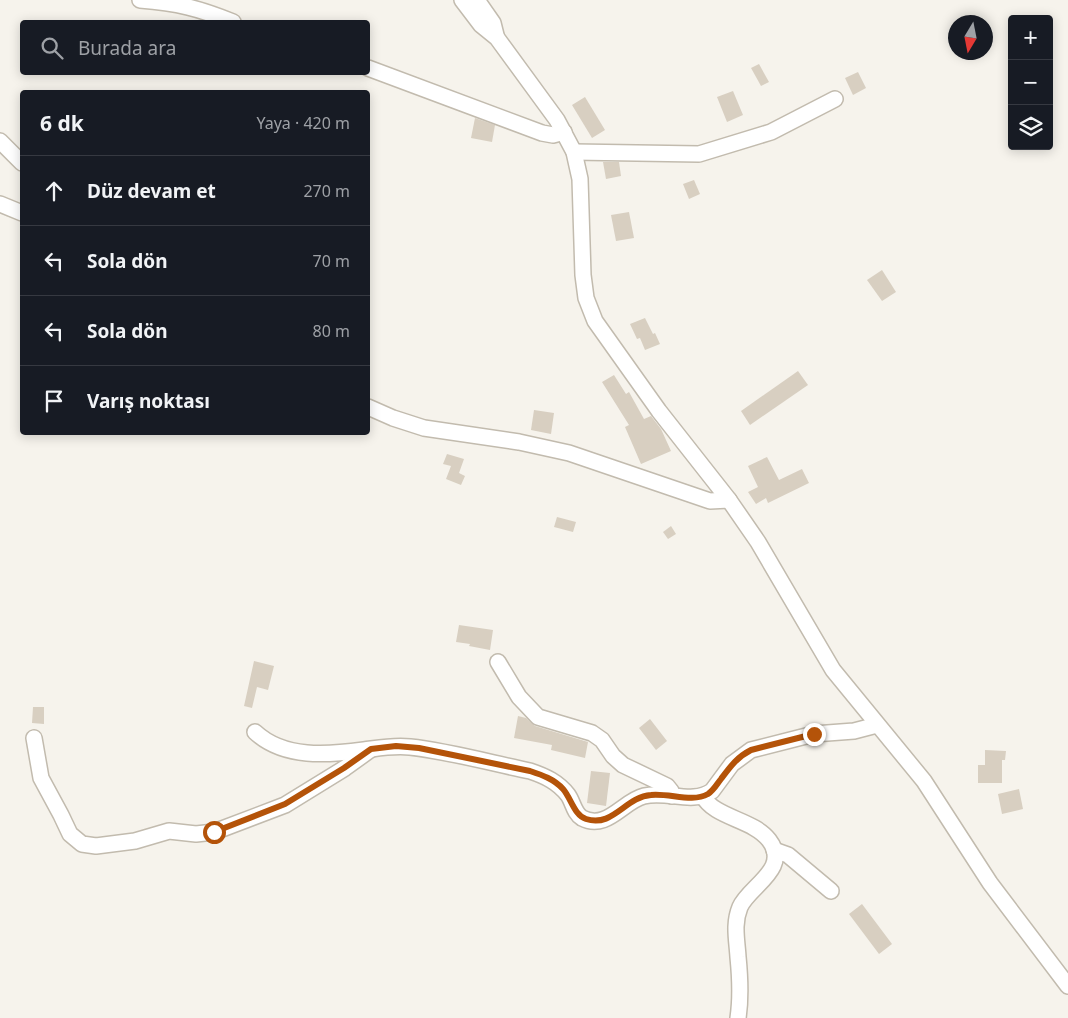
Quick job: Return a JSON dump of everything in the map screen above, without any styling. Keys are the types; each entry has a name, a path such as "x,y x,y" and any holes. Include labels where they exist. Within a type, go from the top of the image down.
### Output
{"street":[{"path":"140,0 165,2 194,8 227,20"},
{"path":"462,0 481,24 497,38 564,132 574,152 580,179 583,275 586,298 595,321 659,411 729,500 772,565 833,670 876,725 924,781 990,883 1068,986"},
{"path":"477,0 492,23 497,38"},
{"path":"370,69 542,133 564,132"},
{"path":"574,152 698,154 771,132 835,99"},
{"path":"0,141 20,161"},
{"path":"0,204 20,212"},
{"path":"370,408 424,428 544,447 590,460 710,501 729,500"},
{"path":"498,662 518,697 538,717 592,733 602,740 613,756 623,764 667,786 672,796"},
{"path":"255,732 268,743 290,751 336,752 396,746 419,748 530,771 558,785 568,795 578,814 582,818 593,821 605,820 611,817 626,804 637,798 651,795 693,798 703,796 712,791 738,758 751,750 814,734 854,731 876,725"},
{"path":"34,738 41,778 70,834 82,844 96,846 135,841 169,831 196,834 214,832 293,800 371,749"},
{"path":"703,796 706,802 713,808 742,821 764,835 774,850 774,862 768,874 763,882 744,899 737,916 736,935 740,977 738,1018"},
{"path":"774,850 788,855 831,890"}],"building":[{"path":"759,64 769,82 761,86 751,68"},
{"path":"858,72 866,88 853,95 845,78"},
{"path":"733,91 743,115 727,122 717,97"},
{"path":"585,97 605,130 592,138 572,105"},
{"path":"475,118 495,125 492,142 471,138"},
{"path":"603,162 619,162 621,176 606,179"},
{"path":"694,180 700,194 689,199 683,184"},
{"path":"629,212 634,238 616,241 611,215"},
{"path":"882,270 896,292 882,301 867,280"},
{"path":"645,318 660,344 645,350 640,338 637,339 630,324"},
{"path":"798,371 808,385 750,425 741,411"},
{"path":"614,375 626,394 629,392 644,419 651,416 661,429 671,451 641,464 625,427 629,425 602,382"},
{"path":"534,410 554,413 551,434 531,430"},
{"path":"447,454 464,459 459,473 465,476 461,485 446,479 451,466 443,464"},
{"path":"767,457 779,480 802,469 809,483 768,503 766,498 756,504 748,492 758,487 748,466"},
{"path":"557,517 576,522 573,532 554,527"},
{"path":"671,526 676,534 668,539 663,532"},
{"path":"459,625 493,630 490,650 456,642"},
{"path":"254,661 274,666 268,690 257,687 252,708 244,706"},
{"path":"33,707 44,707 44,724 32,723"},
{"path":"518,716 526,718 535,726 588,742 585,758 551,750 552,745 514,738"},
{"path":"650,719 667,741 656,750 639,728"},
{"path":"985,750 1006,751 1005,760 1002,760 1002,783 978,783 978,765 985,765"},
{"path":"591,771 610,773 606,806 587,803"},
{"path":"1019,789 1023,809 1002,814 998,794"},
{"path":"862,904 892,944 879,954 849,914"}],"route":[{"path":"214,832 264,814 301,796 371,749 383,747 407,746 530,771 552,780 564,790 582,818 599,821 611,817 626,804 644,796 658,794 693,798 708,794 732,764 751,750 814,734"}]}
